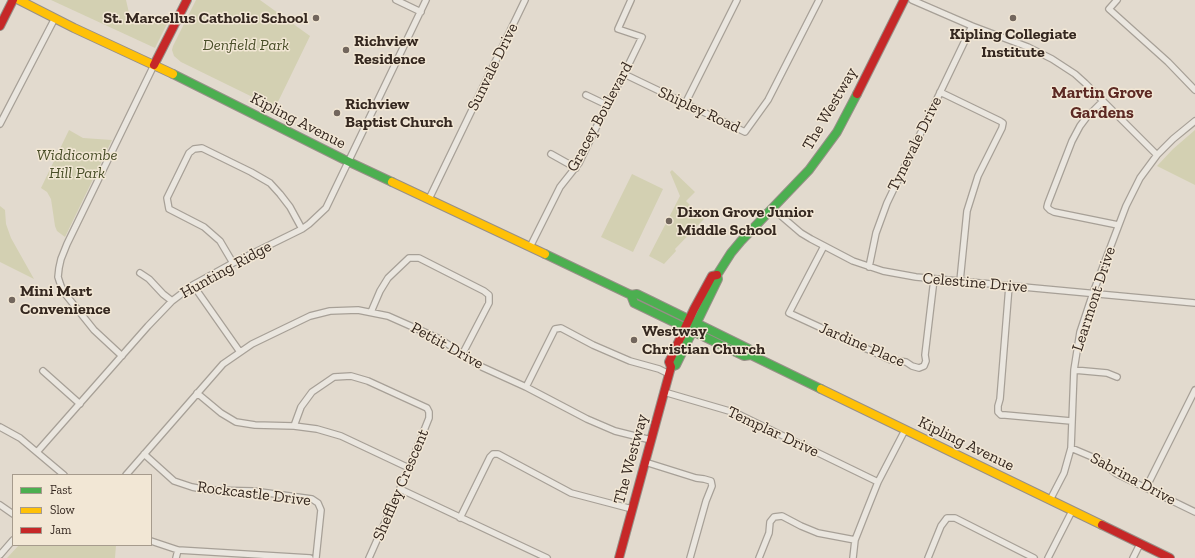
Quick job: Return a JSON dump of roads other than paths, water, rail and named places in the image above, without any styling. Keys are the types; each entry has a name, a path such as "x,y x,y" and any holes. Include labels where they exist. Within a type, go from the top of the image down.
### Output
{"main road":[{"path":"0,26 13,0"},
{"name":"Kipling Avenue","path":"20,0 348,162 631,295 637,294 749,348 751,355"},
{"path":"154,65 187,0"},
{"name":"The Westway","path":"670,370 676,365 694,331 718,279 717,275 736,247 809,170 837,132 904,0"},
{"name":"The Westway","path":"619,558 670,370 669,362 689,319 712,276 717,275"},
{"name":"Kipling Avenue","path":"631,295 634,303 744,356 751,355 1170,558"}],"street":[{"path":"396,0 421,12"},
{"name":"Hunting Ridge","path":"37,452 148,326 172,301 193,285 302,228 326,208 426,0"},
{"name":"Sunvale Drive","path":"429,199 525,0"},
{"name":"Gracey Boulevard","path":"530,247 560,187 576,168 642,36 618,29 631,0"},
{"path":"685,104 737,0"},
{"name":"Shipley Road","path":"624,74 745,132 768,100 819,0"},
{"path":"912,0 972,26 1028,47 1052,59 1075,74 1157,155"},
{"path":"1117,0 1109,9 1168,62 1195,90"},
{"path":"0,124 55,18"},
{"name":"Tynevale Drive","path":"869,267 876,233 895,185 972,26"},
{"path":"122,356 94,330 66,295 58,277 58,268 60,259 67,244 154,65"},
{"path":"940,92 1003,123 1002,128 978,176 967,211 960,281"},
{"path":"586,95 607,105"},
{"path":"1103,100 1083,122 1072,141 1047,207 1054,212 1118,226"},
{"name":"Learmont Drive","path":"1050,500 1064,473 1071,448 1074,370 1080,332 1118,226 1135,187 1146,168 1173,139 1195,121"},
{"path":"233,263 220,241 204,226 169,209 167,198 189,152 194,149 202,148 270,183 290,207 302,228"},
{"path":"551,154 576,168"},
{"name":"Celestine Drive","path":"773,209 801,233 853,261 869,267 906,276 1195,303"},
{"name":"Jardine Place","path":"824,246 788,313 890,360 906,362 919,368 924,366 926,361 925,355 934,279"},
{"path":"371,312 380,291 388,278 409,258 419,258 489,295 489,304 463,353"},
{"path":"140,274 149,279 172,301"},
{"path":"193,285 240,352"},
{"path":"1010,286 998,412 1002,415 1071,421"},
{"name":"Pettit Drive","path":"127,474 223,364 252,344 310,316 330,311 358,310 388,316 440,339 482,366 526,387 587,420 615,431 651,440"},
{"path":"526,387 555,329 561,328 593,345 630,361 659,369 670,370"},
{"path":"1074,370 1107,373 1117,377"},
{"path":"43,371 80,404"},
{"name":"Sheffley Crescent","path":"294,426 301,406 312,392 334,377 351,376 368,381 427,408 429,418 410,468 370,558"},
{"path":"1146,488 1192,401 1195,390"},
{"name":"Templar Drive","path":"664,392 736,414 878,482"},
{"path":"197,393 221,413 236,422 255,425 294,426 317,429 341,436 410,468"},
{"path":"0,427 20,438 63,474"},
{"path":"853,558 855,540 878,482 905,430"},
{"name":"Sabrina Drive","path":"1071,448 1097,459 1117,474 1195,512"},
{"name":"Rockcastle Drive","path":"144,454 174,481 192,487 207,490 253,492 312,499 318,503 321,510 316,558"},
{"path":"460,518 490,457 493,454 498,454 571,493 632,509"},
{"path":"644,462 696,478 711,481 712,486 706,501 690,558"},
{"path":"400,489 547,558"},
{"path":"0,505 12,513"},
{"path":"1048,558 1072,511"},
{"path":"760,558 769,533 770,522 774,517 782,516 818,533 855,540"},
{"path":"928,558 941,526 946,518 955,518 1034,558"},
{"path":"0,555 12,541"},
{"path":"152,541 178,550 310,558"},
{"path":"1133,558 1140,544"},
{"path":"176,558 178,550"}],"place":[{"name":"St. Marcellus Catholic School","path":"316,18"},
{"name":"Kipling Collegiate Institute","path":"1013,18"},
{"name":"Richview Residence","path":"346,50"},
{"name":"Richview Baptist Church","path":"337,113"},
{"name":"Dixon Grove Junior Middle School","path":"669,221"},
{"name":"Mini Mart Convenience","path":"12,300"},
{"name":"Westway Christian Church","path":"634,340"}],"district":[{"name":"Martin Grove Gardens","path":"1102,103"}],"park label":[{"name":"Denfield Park","path":"246,45"},
{"name":"Widdicombe Hill Park","path":"77,164"}]}
